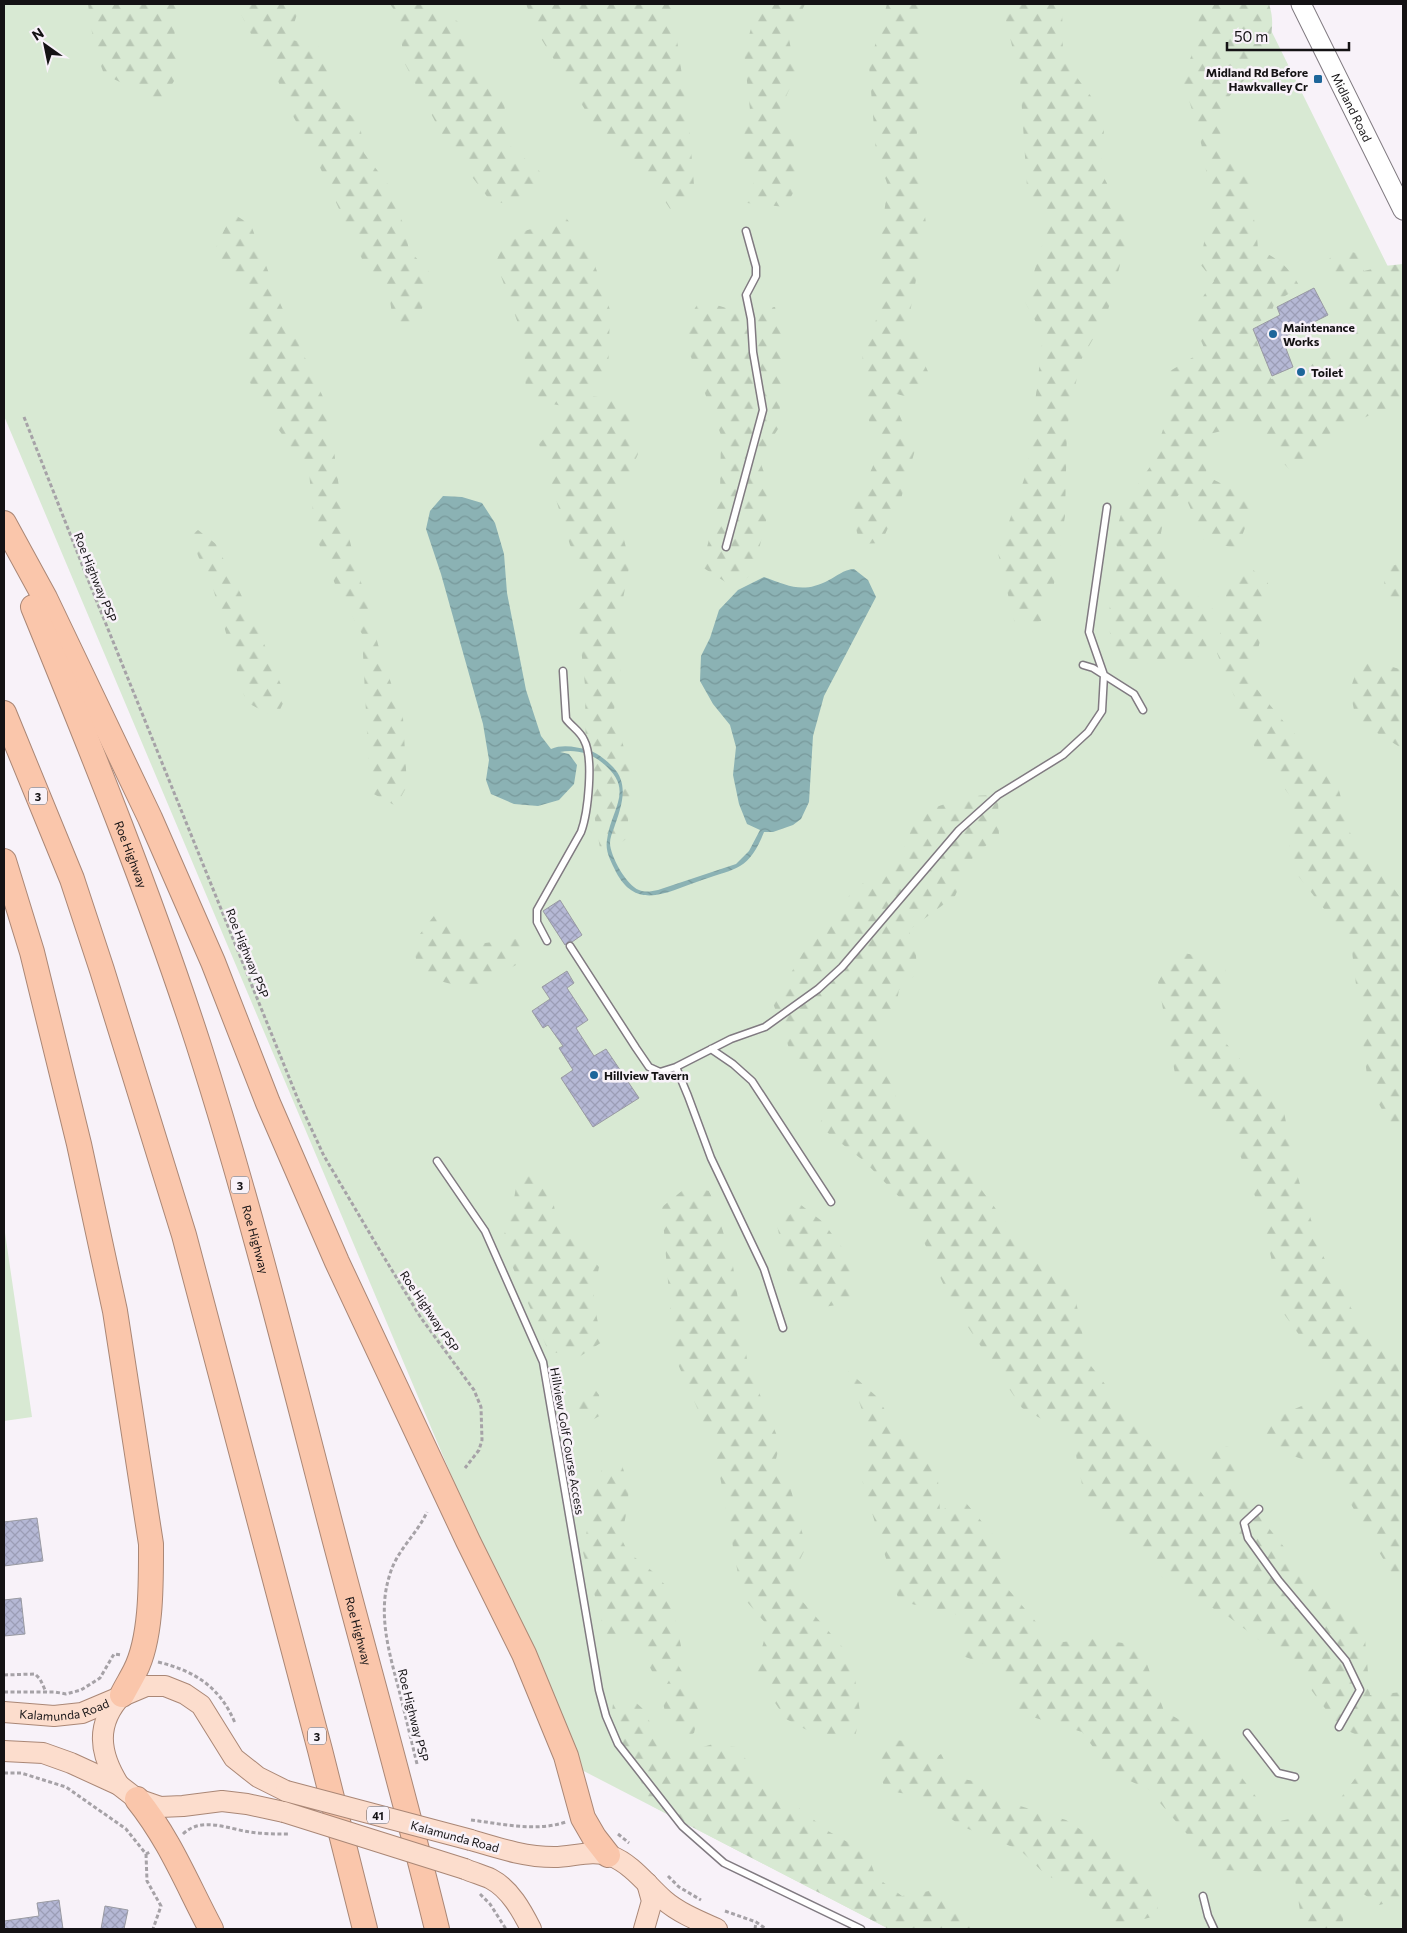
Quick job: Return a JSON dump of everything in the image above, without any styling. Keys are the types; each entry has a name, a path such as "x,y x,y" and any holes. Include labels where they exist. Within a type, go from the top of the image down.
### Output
{"highway":[{"path":"4,523 45,598 150,818 213,962 268,1102 337,1262 435,1471 524,1654 566,1756 583,1818 594,1837 608,1855"},
{"name":"Roe Highway","path":"4,542 16,566 98,765 155,918 198,1044 244,1195 437,1929"},
{"name":"3","path":"4,713 72,879 182,1226 320,1750 365,1929"},
{"path":"4,861 32,952 79,1144 109,1283 152,1544 146,1636 136,1670 122,1695"},
{"path":"137,1799 154,1820 170,1846 211,1929"}],"main road":[{"name":"Midland Road","path":"1301,4 1403,210"},
{"name":"Kalamunda Road","path":"4,1712 54,1716 82,1713 146,1686 165,1686 185,1694 201,1705 234,1758 258,1777 286,1791 505,1850 534,1856 556,1857 594,1853 608,1855 621,1860 665,1901 692,1918 717,1929"},
{"name":"Kalamunda Road","path":"119,1785 108,1767 103,1746 104,1725 112,1705 122,1695"},
{"name":"Kalamunda Road","path":"4,1750 43,1753 71,1763 119,1785 137,1799 160,1807 222,1801 247,1804 284,1812 465,1869 491,1879 498,1884 509,1894 531,1929"},
{"path":"644,1929 652,1901 647,1883"}],"lane":[{"path":"726,547 763,410 746,295 756,276 756,267 746,231"},
{"path":"570,946 649,1067 660,1072 676,1067 731,1039 765,1027 818,988 842,967 959,830 998,795 1063,755 1088,732 1102,712 1104,675 1090,632 1108,507"},
{"path":"1082,665 1094,668 1134,694 1143,710"},
{"path":"547,941 537,922 536,910 581,832 586,819 587,807 589,768 587,748 580,733 566,720 563,671"},
{"path":"711,1049 733,1064 752,1081 831,1202"},
{"path":"676,1067 711,1158 764,1269 783,1328"},
{"name":"Hillview Golf Course Access","path":"437,1161 485,1231 543,1362 599,1690 606,1716 618,1744 682,1826 724,1863 860,1929"},
{"path":"1259,1509 1244,1523 1248,1538 1279,1581 1346,1661 1360,1690 1339,1727"},
{"path":"1246,1733 1278,1772 1295,1777"},
{"path":"1202,1896 1214,1929"}],"path":[{"name":"Roe Highway PSP","path":"24,417 92,591 267,1023 324,1156 421,1318 474,1390 481,1408 482,1440 479,1450 465,1468"},
{"name":"Roe Highway PSP","path":"418,1766 384,1632 385,1600 390,1573 404,1546 427,1512"},
{"path":"4,1675 36,1674 46,1692"},
{"path":"146,1854 148,1882 161,1906 153,1929"},
{"path":"475,1890 490,1904 506,1929"},
{"path":"755,1929 756,1922 766,1929"}],"green space":[{"path":"4,4 1258,4 1403,297 1403,1929 889,1929 574,1766 4,416"},
{"path":"88,4 181,4 174,21 177,76 161,103 104,74 94,47"},
{"path":"236,4 297,4 299,8 289,39 323,48 332,98 360,124 364,153 387,183 404,226 409,250 432,275 419,319 400,336 392,314 389,293 368,272 312,150 288,107 274,70 253,38"},
{"path":"390,4 431,4 463,25 468,69 503,89 508,144 545,176 509,205 489,199 447,144 405,64 397,14"},
{"path":"526,4 672,4 689,126 694,185 674,215 642,166 597,129 537,32"},
{"path":"758,4 805,4 789,39 796,75 777,116 794,141 796,188 785,207 747,203 755,177 740,151 750,110 744,53"},
{"path":"887,4 922,4 923,36 916,147 926,224 906,335 918,350 931,378 916,399 889,392 915,450 900,502 881,543 860,544 852,513 881,448 866,414 862,351 881,309 881,234 888,186 876,152 869,66"},
{"path":"1002,4 1062,4 1063,59 1105,115 1101,172 1130,227 1107,314 1080,362 1067,428 1065,516 1053,590 1041,621 1016,628 998,553 1027,471 1043,335 1025,302 1047,229 1027,187 1020,79"},
{"path":"1198,4 1269,4 1272,15 1271,36 1268,45 1258,63 1228,98 1221,120 1221,145 1224,160 1239,166 1245,177 1252,183 1251,191 1258,249 1283,264 1300,287 1275,302 1270,316 1251,326 1271,379 1300,376 1313,363 1311,353 1318,343 1331,349 1332,361 1349,366 1350,310 1340,280 1328,261 1336,249 1357,253 1364,271 1403,264 1403,403 1370,415 1327,435 1316,452 1289,469 1247,425 1209,434 1206,476 1251,498 1245,528 1237,549 1204,540 1183,491 1166,507 1161,533 1168,571 1215,611 1204,658 1161,666 1111,656 1109,612 1119,554 1114,537 1125,502 1152,464 1166,420 1170,371 1205,350 1190,315 1214,281 1200,264 1210,211 1205,160 1196,122 1182,79 1195,43 1199,14"},
{"path":"232,213 251,225 280,303 328,408 343,516 379,648 403,718 407,786 396,806 370,792 362,634 335,584 315,534 309,472 276,426 249,381 249,293 213,254"},
{"path":"566,218 588,245 610,310 608,375 584,394 626,403 638,454 615,505 630,563 615,639 622,661 614,710 631,775 627,838 602,859 586,769 585,685 577,611 597,586 570,545 539,444 581,397 568,407 526,399 524,340 496,262 506,237"},
{"path":"700,300 736,311 775,307 785,351 778,429 759,458 774,502 767,517 754,569 738,590 702,567 720,496 721,435 681,331"},
{"path":"198,530 216,544 258,629 286,697 276,718 246,702 208,571 199,558 190,536"},
{"path":"1242,560 1268,583 1263,629 1250,681 1336,779 1355,851 1386,878 1403,901 1403,1148 1368,1084 1351,943 1288,863 1294,801 1256,751 1217,653 1228,583"},
{"path":"1403,562 1403,599 1393,603 1384,586 1386,568"},
{"path":"1361,658 1403,670 1403,749 1356,720 1350,690"},
{"path":"998,795 999,837 975,853 955,896 909,930 916,955 917,973 899,990 895,1011 880,1024 875,1040 902,1113 949,1147 1008,1225 1075,1296 1088,1362 1153,1447 1175,1456 1208,1502 1210,1443 1234,1448 1240,1492 1292,1557 1364,1628 1370,1695 1403,1692 1403,1899 1379,1905 1351,1885 1341,1929 1303,1929 1295,1880 1254,1871 1218,1870 1148,1789 1112,1773 1082,1732 1016,1712 1014,1676 963,1656 963,1616 899,1601 862,1480 870,1432 848,1371 876,1396 904,1439 937,1465 940,1512 961,1497 999,1542 1007,1588 1054,1643 1090,1639 1140,1645 1164,1711 1212,1738 1275,1822 1332,1810 1362,1769 1364,1738 1339,1727 1294,1667 1229,1617 1170,1585 1084,1494 1072,1436 1022,1408 952,1303 907,1205 864,1161 819,1126 832,1096 789,1048 773,1003 803,953 853,891 902,853 918,813 969,796"},
{"path":"437,912 471,945 527,937 516,965 472,990 419,975 413,943"},
{"path":"1175,951 1226,962 1223,1040 1283,1107 1295,1168 1321,1252 1363,1330 1395,1359 1403,1382 1403,1585 1398,1584 1352,1506 1335,1471 1266,1446 1264,1422 1339,1390 1284,1314 1261,1213 1229,1124 1176,1079 1158,982"},
{"path":"533,1171 550,1185 555,1211 577,1242 599,1267 593,1299 602,1342 576,1359 548,1350 502,1242 513,1205 517,1181"},
{"path":"688,1186 709,1191 715,1204 733,1266 748,1366 780,1443 775,1463 790,1486 806,1547 788,1585 852,1658 860,1712 855,1738 820,1737 786,1719 755,1673 768,1626 742,1596 715,1449 674,1355 662,1207"},
{"path":"801,1205 823,1222 855,1265 849,1303 811,1309 787,1270 777,1225"},
{"path":"4,1226 32,1417 4,1421"},
{"path":"591,1384 599,1395 601,1415 589,1422 579,1414 576,1399 580,1387"},
{"path":"617,1462 622,1465 629,1488 627,1510 621,1538 628,1552 652,1571 668,1588 681,1646 678,1665 691,1687 699,1712 694,1733 682,1740 668,1725 661,1694 671,1677 664,1671 653,1673 636,1642 624,1637 612,1640 606,1637 583,1552 596,1481 605,1464"},
{"path":"631,1698 643,1709 665,1751 696,1749 713,1744 736,1747 760,1777 828,1831 867,1853 876,1877 902,1896 940,1889 983,1929 889,1929 652,1806 639,1777 608,1741 613,1704"},
{"path":"883,1739 905,1741 925,1763 941,1754 953,1777 989,1784 1004,1801 1066,1820 1119,1855 1160,1895 1156,1916 1132,1922 1109,1924 1089,1895 1046,1875 1020,1850 961,1826 922,1797 885,1790 876,1758"}],"water":[{"path":"443,496 462,497 482,503 495,523 504,554 507,593 526,690 541,736 551,749 570,746 595,753 608,762 618,774 623,789 619,812 611,837 611,849 616,863 629,883 644,891 658,890 736,864 749,851 760,830 747,824 739,804 733,775 736,747 730,725 713,704 700,681 701,656 710,638 719,610 738,590 764,577 789,586 804,588 820,584 843,572 854,569 868,580 876,597 824,696 813,736 809,802 801,819 793,825 773,832 764,832 753,854 741,866 733,870 666,893 644,895 634,892 624,884 609,856 607,840 609,828 619,799 620,790 611,771 596,758 581,752 560,752 569,754 577,765 574,784 559,800 538,806 514,804 491,794 486,780 489,760 483,724 441,574 426,529 430,511"}],"building":[{"name":"Maintenance Works","path":"1314,288 1328,315 1282,338 1293,367 1272,376 1253,329 1280,315 1277,307"},
{"path":"560,900 582,935 565,945 543,911"},
{"path":"567,971 574,983 567,988 588,1020 576,1028 594,1056 606,1049 639,1098 593,1127 561,1078 573,1070 559,1048 563,1046 548,1025 543,1028 532,1011 550,999 542,987"},
{"path":"37,1518 43,1561 4,1566 4,1522"},
{"path":"21,1598 25,1634 4,1636 4,1600"},
{"path":"59,1900 63,1929 4,1929 4,1921 39,1916 37,1903"},
{"path":"105,1906 128,1910 124,1929 101,1929"}],"place":[{"name":"Midland Rd Before Hawkvalley Cr","path":"1318,79"},
{"name":"Maintenance Works","path":"1273,334"},
{"name":"Toilet","path":"1301,372"},
{"name":"Hillview Tavern","path":"594,1075"}]}
